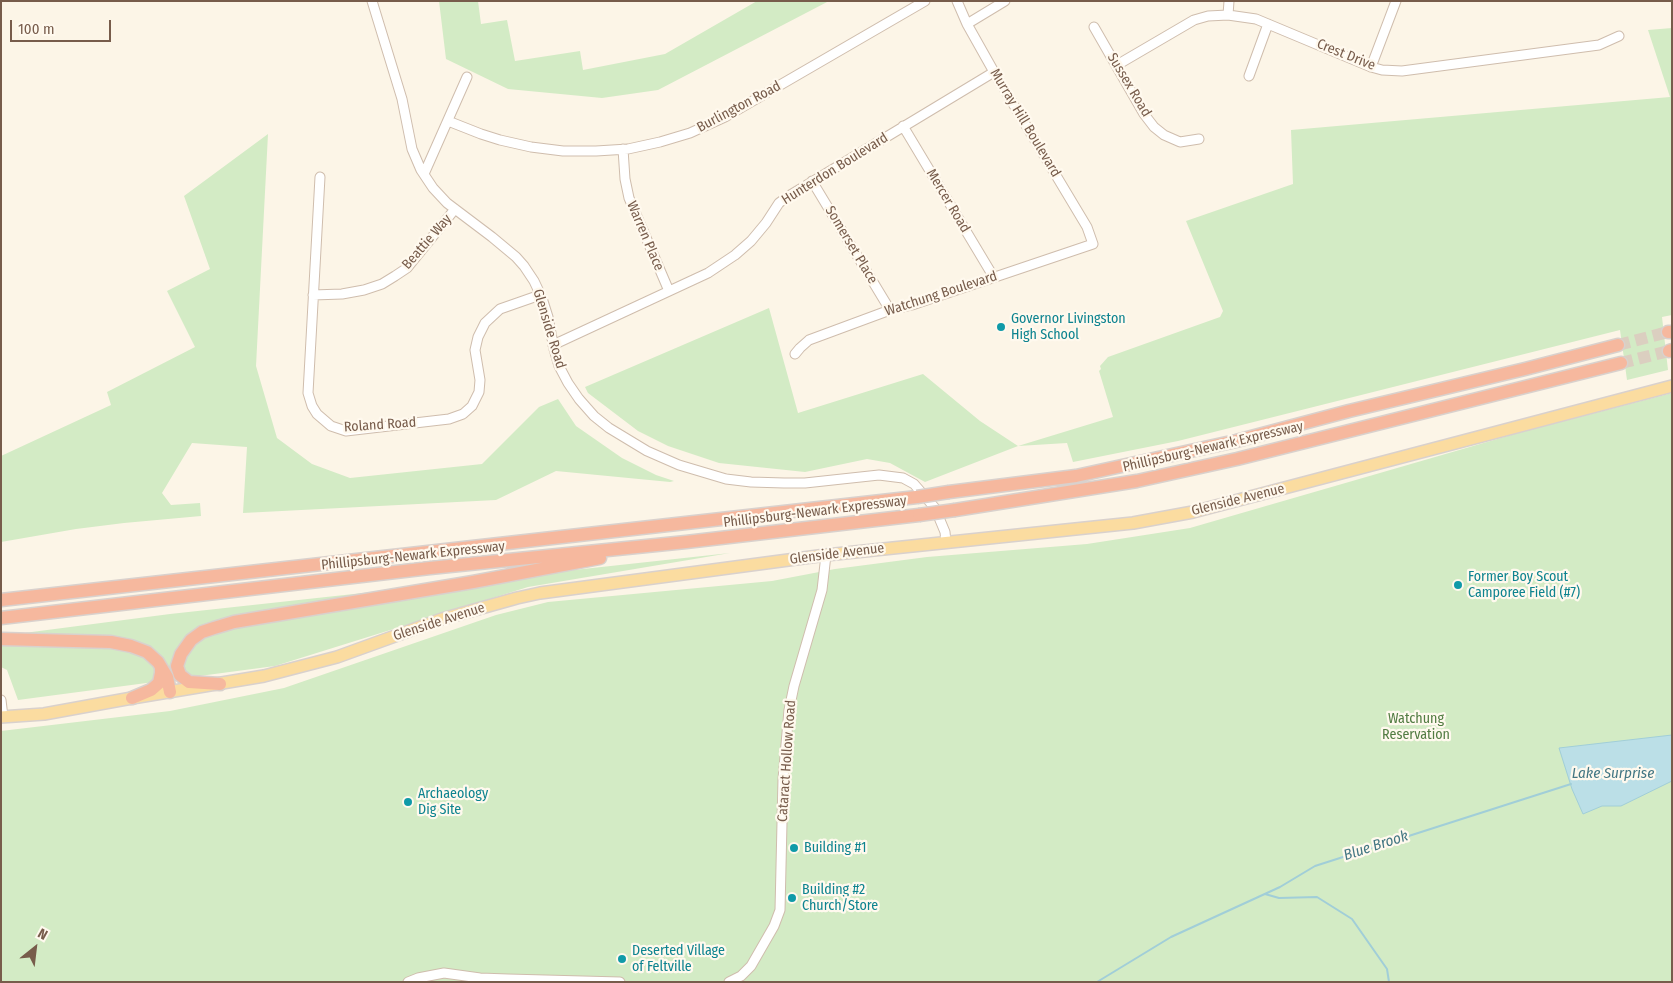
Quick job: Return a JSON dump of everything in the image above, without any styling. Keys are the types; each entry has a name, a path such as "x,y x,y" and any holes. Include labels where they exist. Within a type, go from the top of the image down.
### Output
{"highway":[{"name":"Phillipsburg-Newark Expressway","path":"1,600 917,496 1076,476 1236,441 1618,345"},
{"name":"Phillipsburg-Newark Expressway","path":"1,618 430,568 686,542 919,515 1080,491 1237,459 1621,363"},
{"path":"174,691 178,659 185,647 196,636 234,622 473,582 686,542"},
{"path":"1,639 122,643 147,652 153,657 161,667 174,691"},
{"path":"177,666 180,675 189,682 220,684"},
{"path":"132,698 151,690 158,683 161,667"}],"main road":[{"name":"Glenside Avenue","path":"2,717 44,714 264,676 336,657 442,619 540,593 826,555 1133,523 1193,512 1672,386"}],"street":[{"name":"Glenside Road","path":"372,1 402,99 412,149 424,174 434,188 455,209 516,257 534,281 548,317 559,366 579,399 594,416 609,428 647,451 679,465 726,479 751,482 805,483 879,475 903,478 914,484 935,508 945,532 946,542"},
{"name":"Burlington Road","path":"448,121 481,134 531,147 563,151 596,152 660,142 690,133 725,118 924,1"},
{"name":"Murray Hill Boulevard","path":"957,1 967,24 994,72 1088,227 1093,244"},
{"path":"967,24 1005,1"},
{"path":"1228,15 1229,1"},
{"path":"1371,67 1396,1"},
{"name":"Crest Drive","path":"1117,66 1194,20 1208,16 1246,16 1371,67 1382,70 1402,71 1599,45 1619,36"},
{"path":"1249,76 1268,24"},
{"name":"Sussex Road","path":"1094,27 1144,114 1164,136 1180,142 1199,138"},
{"name":"Hunterdon Boulevard","path":"553,345 708,273 735,255 751,241 779,203 794,192 994,72"},
{"path":"424,174 467,77"},
{"name":"Mercer Road","path":"903,126 993,276"},
{"name":"Warren Place","path":"623,149 628,198 669,291"},
{"name":"Roland Road","path":"320,177 309,398 312,406 323,421 334,428 346,431 449,420 464,414 472,406 479,392 480,380 475,350 484,323 500,309 540,295"},
{"name":"Somerset Place","path":"812,181 890,310"},
{"name":"Beattie Way","path":"313,295 342,294 364,290 382,284 396,276 407,268 455,209"},
{"name":"Watchung Boulevard","path":"795,354 809,340 890,310 912,305 993,276 1093,244"},
{"name":"Cataract Hollow Road","path":"729,982 741,976 751,966 774,926 780,910 783,779 789,710 794,686 822,590 826,555"},
{"path":"1,700 2,717"},
{"path":"408,982 444,973 480,978 620,982"}],"green space":[{"path":"439,1 478,1 481,24 507,20 515,61 580,51 583,70 665,54 757,1 829,1 658,90 602,98 508,89 446,59"},
{"path":"1672,28 1672,315 1662,317 1668,370 1627,380 1620,330 1178,441 1073,462 1067,443 1018,446 1113,417 1099,371 1101,369 1100,366 1108,357 1220,317 1223,311 1186,221 1293,184 1291,130 1670,97 1648,30"},
{"path":"268,134 256,366 277,438 312,464 350,478 482,464 539,407 558,399 576,426 622,458 656,475 674,481 556,471 496,500 243,513 247,447 192,443 162,493 171,505 200,503 201,516 76,529 1,542 1,456 111,405 107,392 195,347 167,291 210,269 184,196"},
{"path":"769,308 798,413 923,374 980,421 1018,446 925,482 890,463 867,459 805,472 719,463 668,446 638,431 588,393 585,387"},
{"name":"Watchung Reservation","path":"1672,393 1672,982 1,982 1,731 170,711 284,688 496,615 548,602 772,581 835,569 927,557 1087,544 1190,528 1518,433"},
{"path":"730,553 528,587 275,666 18,700 7,670 1,667 1,636 170,614"}],"water":[{"name":"Lake Surprise","path":"1672,735 1672,781 1621,806 1602,806 1583,814 1572,789 1559,748"}],"waterway":[{"name":"Blue Brook","path":"1097,982 1171,937 1280,887 1315,866 1571,784"},
{"path":"1265,894 1279,898 1317,897 1352,919 1387,969 1389,982"}],"tunnel":[{"path":"1618,345 1668,332"},
{"path":"1621,363 1669,351"}],"place":[{"name":"Governor Livingston High School","path":"1001,327"},
{"name":"Former Boy Scout Camporee Field (#7)","path":"1458,585"},
{"name":"Archaeology Dig Site","path":"408,802"},
{"name":"Building #1","path":"794,848"},
{"name":"Building #2 Church/Store","path":"792,898"},
{"name":"Deserted Village of Feltville","path":"622,959"}]}
